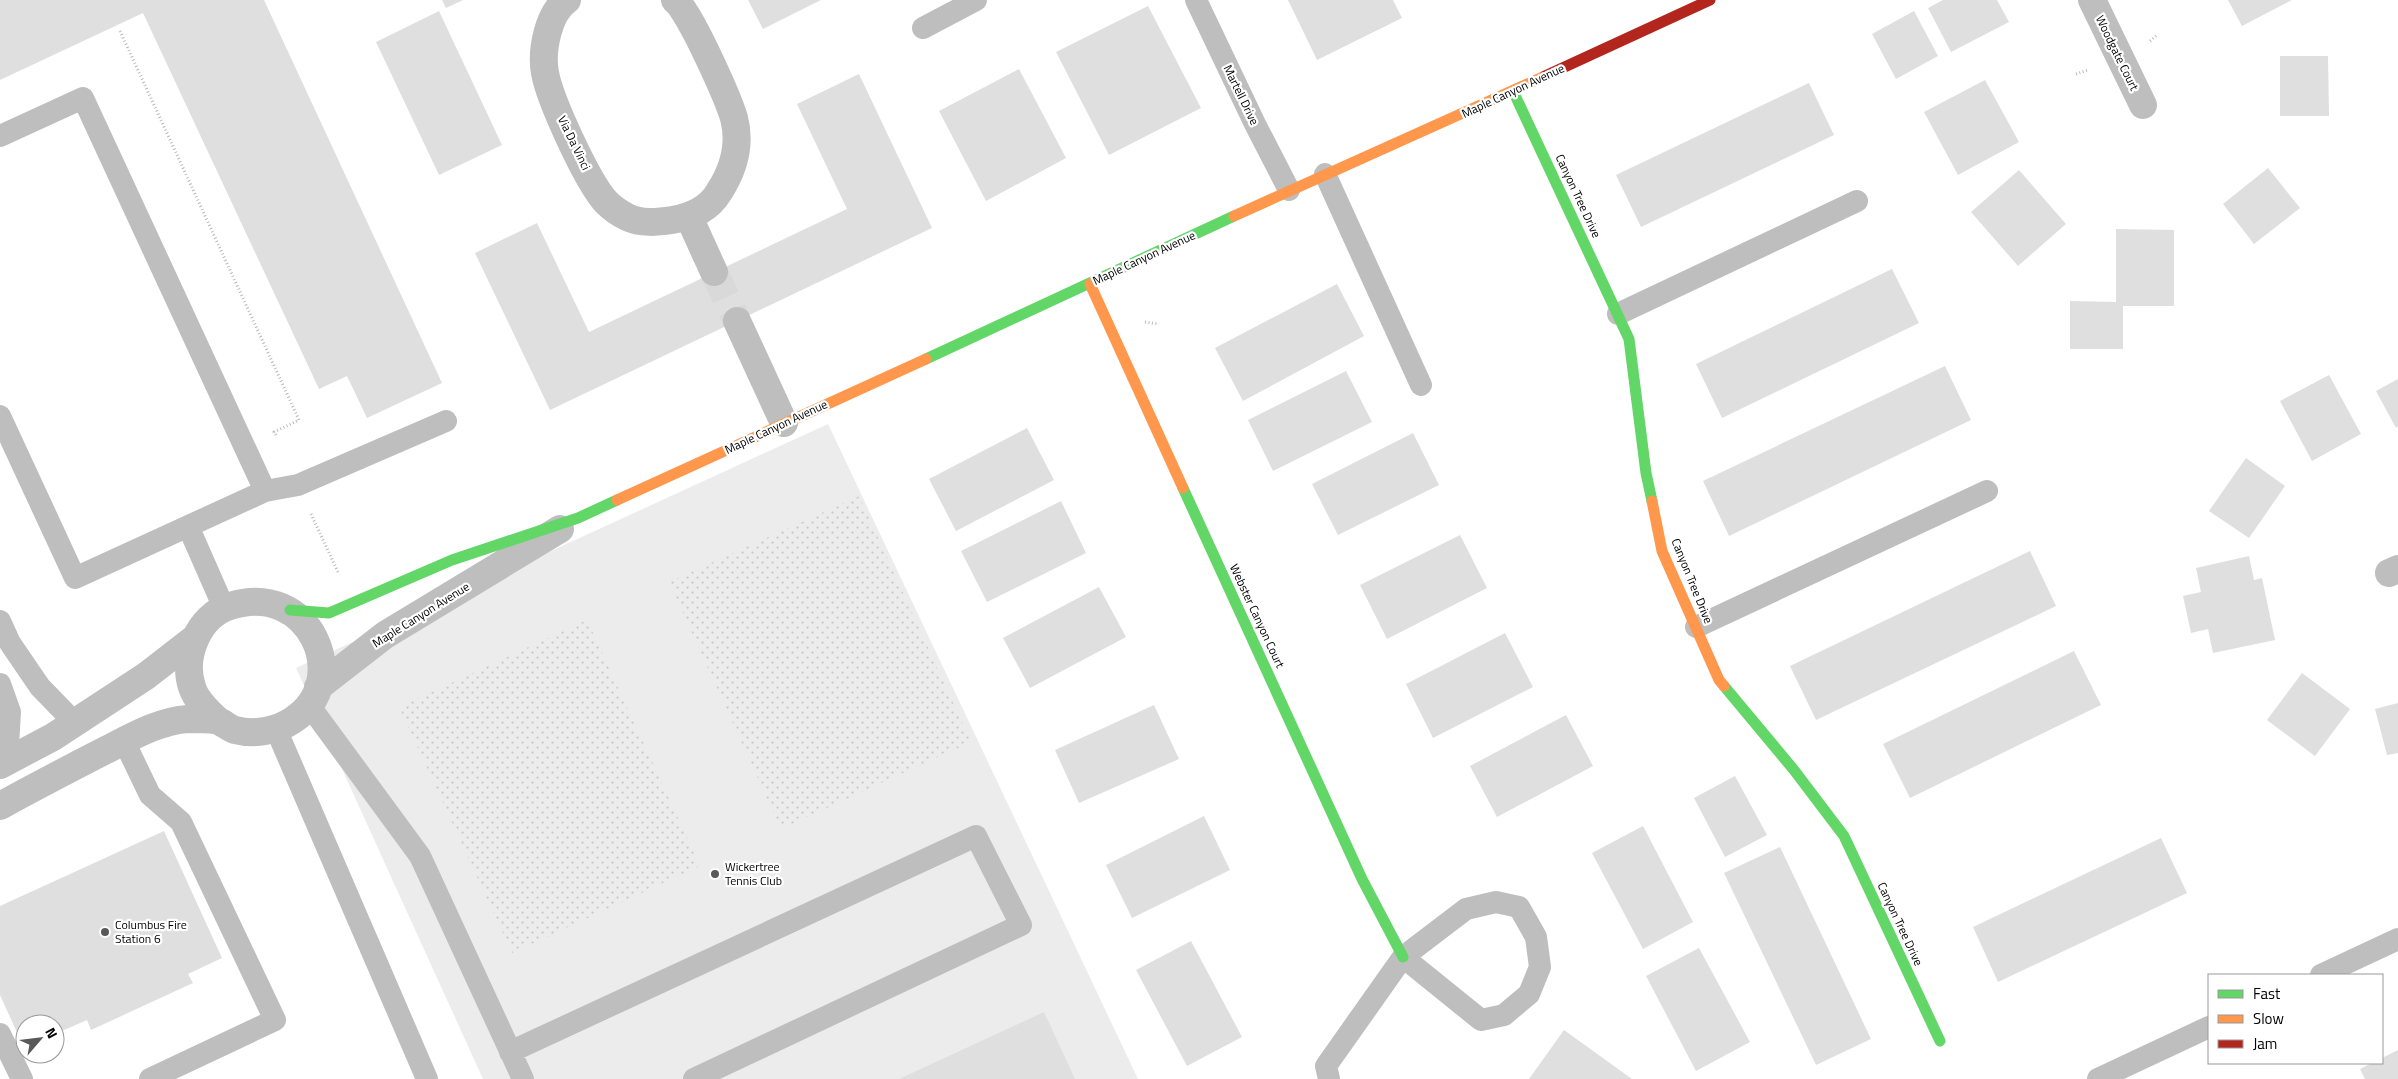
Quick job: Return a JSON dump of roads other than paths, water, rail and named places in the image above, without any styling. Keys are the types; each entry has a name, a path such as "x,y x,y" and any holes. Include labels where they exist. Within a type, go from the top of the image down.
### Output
{"street":[{"name":"Via Da Vinci","path":"567,0 559,5 546,34 544,72 556,108 588,173 606,202 628,218 652,222 689,217 714,200 731,174 737,148 734,118 696,31 679,3 675,0"},
{"name":"Maple Canyon Avenue","path":"578,518 385,636 314,696 294,720 276,729 255,733 235,730 217,720 202,705 192,687 188,664 196,638 206,622 224,608 245,601 268,601 290,610 330,613 452,560 578,518 1090,284 1288,190 1513,91 1710,0"},
{"name":"Woodgate Court","path":"2092,0 2143,105"},
{"name":"Canyon Tree Drive","path":"1513,91 1629,339 1646,473 1662,551 1719,680 1794,770 1844,836 1940,1041"},
{"path":"689,217 714,272"},
{"name":"Webster Canyon Court","path":"1090,284 1362,879 1403,958"},
{"path":"737,321 784,423"},
{"name":"Maple Canyon Avenue","path":"290,610 307,625 318,646 321,666 314,696"},
{"name":"Maple Canyon Avenue","path":"4,764 75,723 146,676 196,638"},
{"name":"Maple Canyon Avenue","path":"0,806 124,741 165,723 188,719 217,720"}],"lane":[{"path":"923,28 976,0"},
{"name":"Martell Drive","path":"1196,0 1254,124 1288,190"},
{"path":"0,136 83,98 265,491"},
{"path":"1325,174 1421,385"},
{"path":"1618,314 1857,202"},
{"path":"0,416 75,578 265,491 298,485 446,421"},
{"path":"1696,627 1987,491"},
{"path":"188,526 224,608"},
{"path":"0,621 5,645 40,687 75,723"},
{"path":"0,684 10,712 4,764"},
{"path":"314,696 420,856 523,1079"},
{"path":"276,729 427,1079"},
{"path":"124,741 150,795 181,822 275,1020 150,1079"},
{"path":"510,1052 976,836 1021,925 694,1079"},
{"path":"1329,1079 1326,1066 1403,958 1466,909 1496,902 1519,908 1536,937 1540,967 1529,994 1504,1015 1481,1020 1403,958"},
{"path":"2323,974 2398,939"},
{"path":"2098,1079 2208,1027"},
{"path":"0,1034 22,1079"}],"tunnel":[{"path":"714,272 737,321"}],"place":[{"name":"Wickertree Tennis Club","path":"715,874"},
{"name":"Columbus Fire Station 6","path":"105,932"}]}
